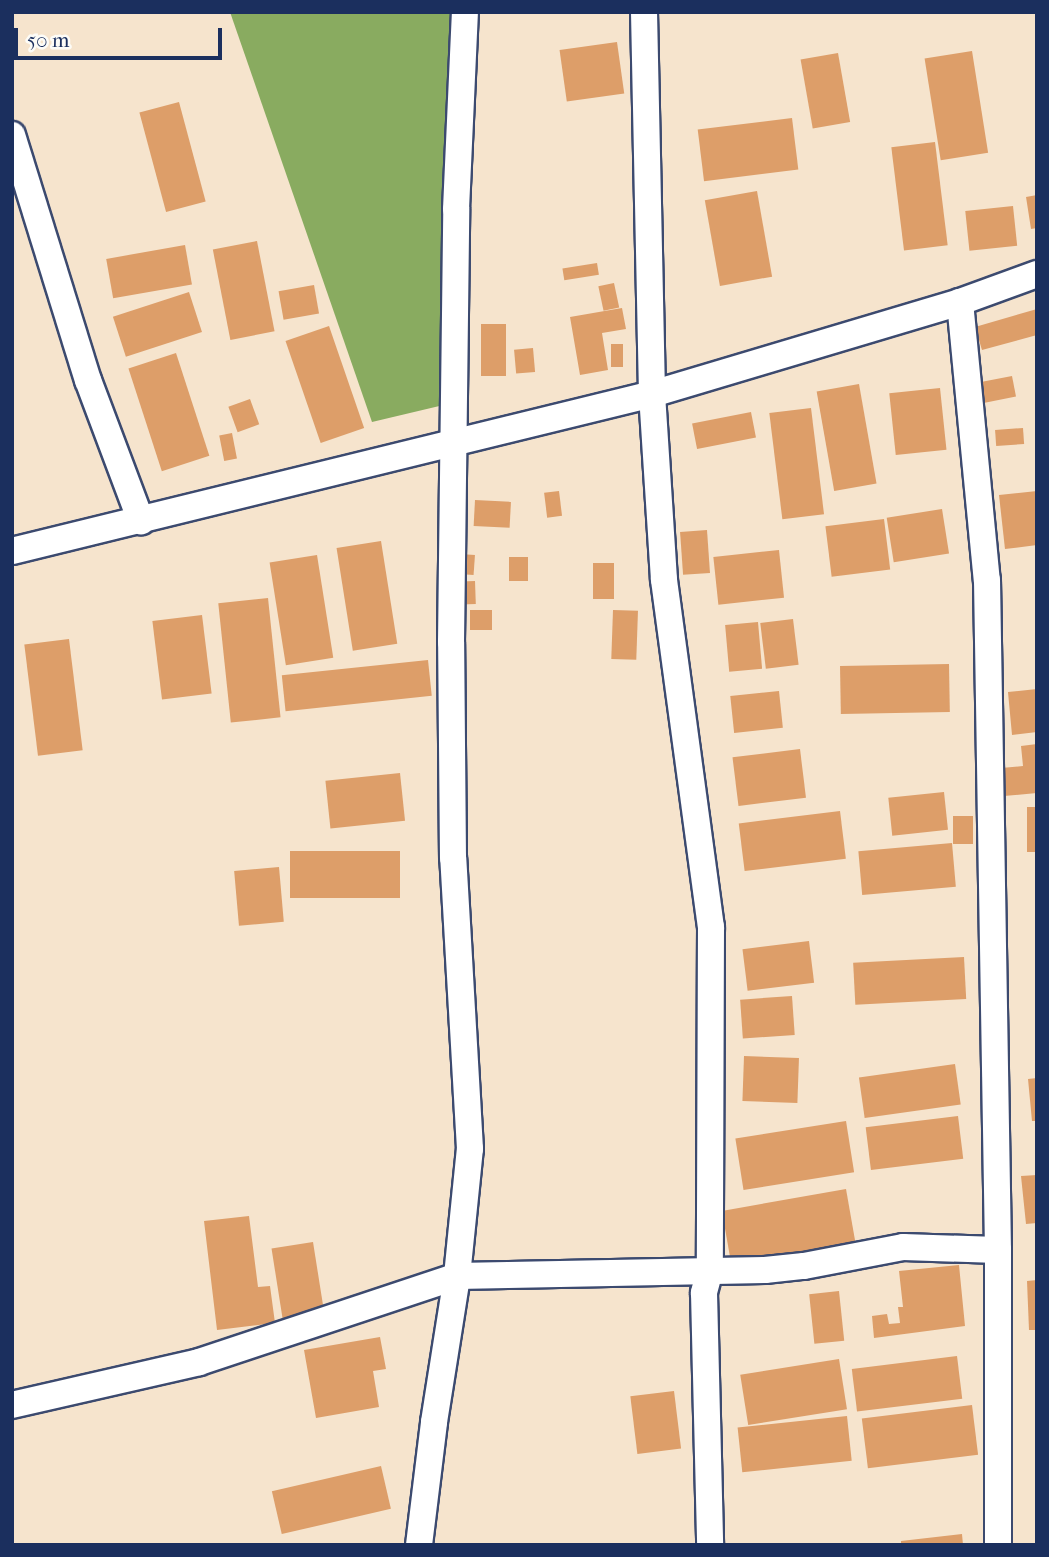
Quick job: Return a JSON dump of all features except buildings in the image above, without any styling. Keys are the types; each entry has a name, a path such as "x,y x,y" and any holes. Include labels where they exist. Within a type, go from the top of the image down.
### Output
{"street":[{"path":"419,1545 434,1422 457,1276 470,1149 453,858 456,209 465,12"},
{"path":"644,12 652,394 664,580 711,927 710,1270 704,1293 710,1545"},
{"path":"12,135 88,380 141,521"},
{"path":"12,551 652,394 960,302 1037,274"},
{"path":"960,302 986,580 999,1250 998,1545"},
{"path":"12,1405 199,1362 457,1276 804,1266 903,1247 999,1250"}],"green space":[{"path":"230,12 454,12 452,403 372,422"}]}
